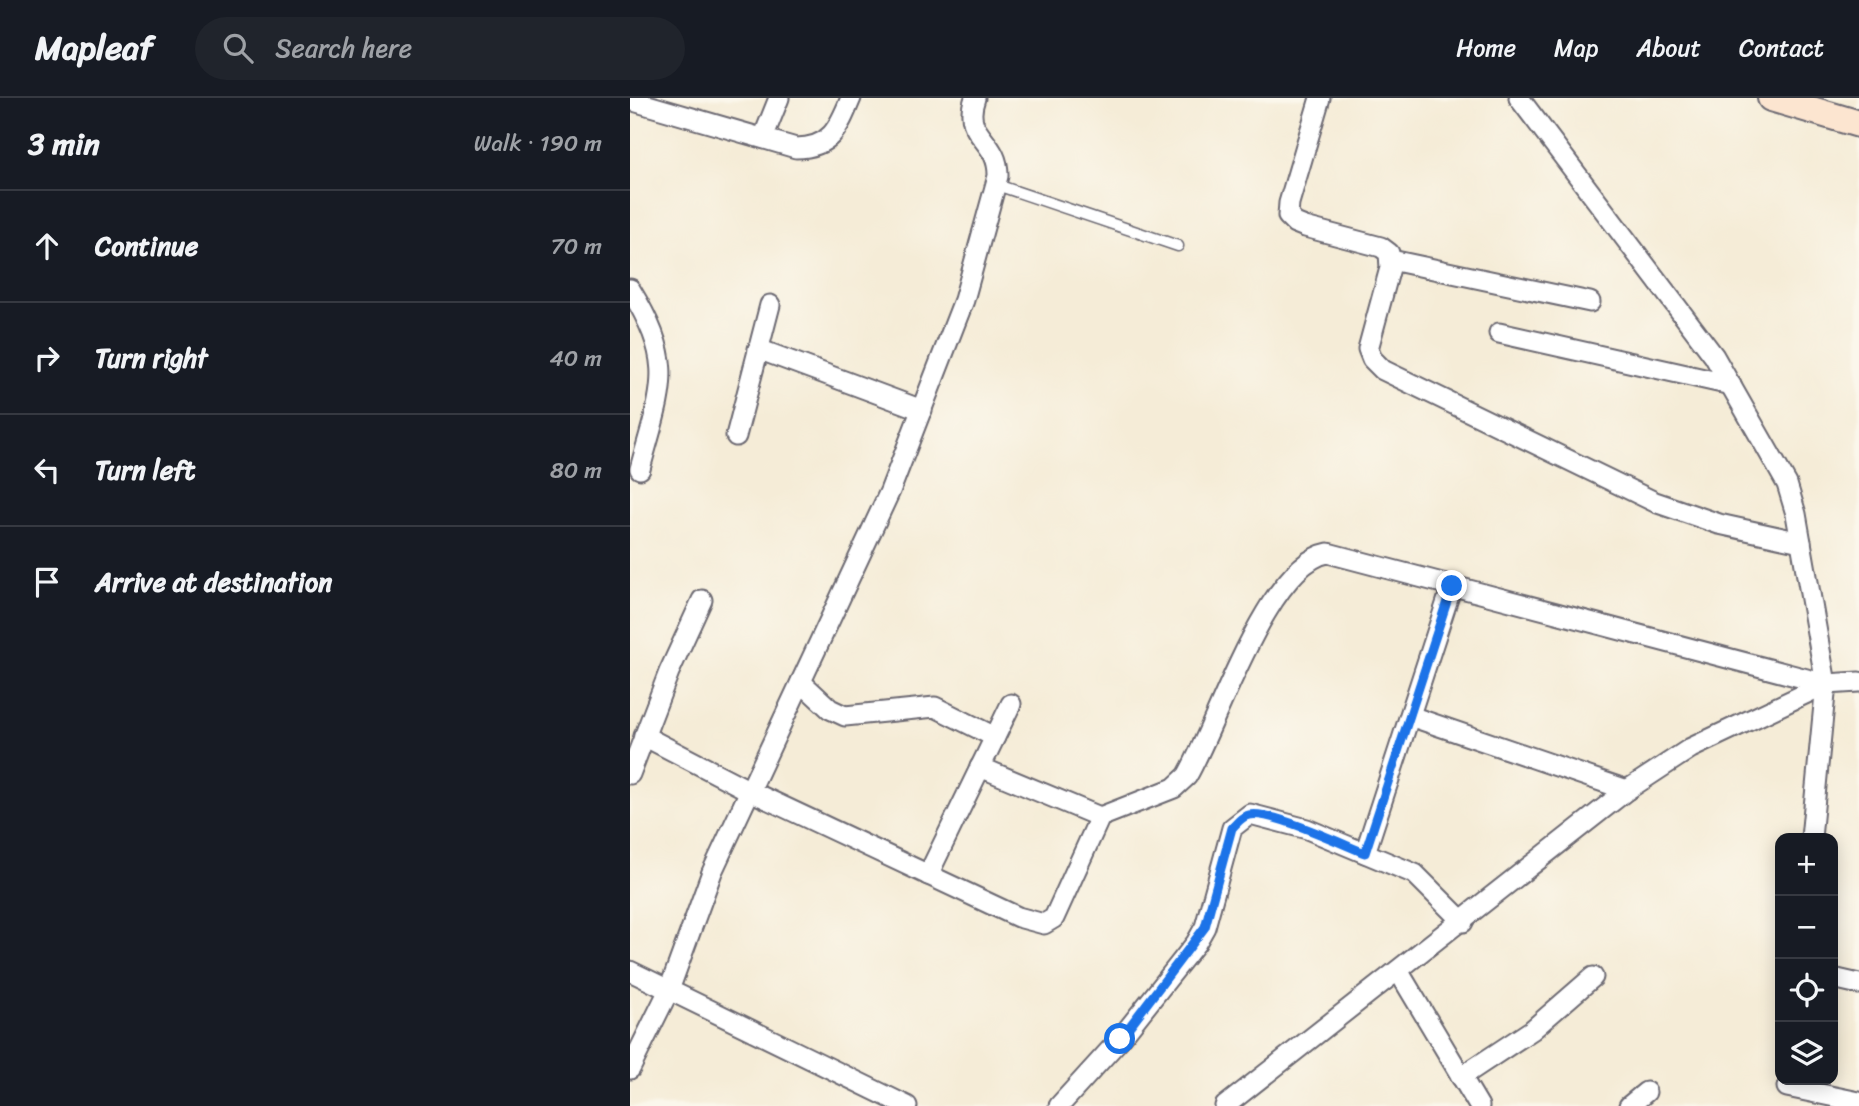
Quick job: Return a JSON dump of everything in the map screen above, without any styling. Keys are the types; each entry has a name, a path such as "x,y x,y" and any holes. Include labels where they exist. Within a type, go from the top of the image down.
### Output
{"street":[{"path":"763,138 779,98"},
{"path":"630,100 796,148 811,148 836,134 851,98"},
{"path":"630,1069 669,990 712,872 890,491 964,300 997,185 999,161 994,149 976,133 972,120 975,98"},
{"path":"1320,98 1289,203 1288,216 1305,227 1381,247 1389,253 1391,260 1368,337 1372,359 1382,370 1655,502 1719,524 1801,542"},
{"path":"1519,98 1714,356 1787,484 1801,542 1826,684 1811,833"},
{"path":"1771,98 1859,124"},
{"path":"1391,260 1590,302"},
{"path":"630,289 650,321 663,369 660,396 640,469"},
{"path":"736,436 770,305"},
{"path":"1499,333 1731,386"},
{"path":"758,349 922,410"},
{"path":"980,767 1100,817 1174,788 1187,776 1262,618 1304,562 1315,555 1328,553 1826,684 1859,682"},
{"path":"1365,853 1452,586"},
{"path":"630,774 702,600"},
{"path":"801,682 830,709 845,716 935,707 995,737"},
{"path":"1225,1106 1463,922 1627,790 1691,748 1826,684"},
{"path":"928,875 1011,704"},
{"path":"1410,716 1627,790"},
{"path":"644,736 750,791 1018,918 1044,924 1054,918 1100,817"},
{"path":"1059,1106 1120,1039 1196,943 1205,927 1232,828 1240,819 1250,814 1268,817 1415,874 1463,922"},
{"path":"630,971 907,1106"},
{"path":"1399,972 1475,1104"},
{"path":"1461,1077 1532,1030 1593,977"},
{"path":"1838,979 1859,984"},
{"path":"1787,1091 1859,1102"},
{"path":"1629,1106 1646,1093"}],"lane":[{"path":"997,185 1178,246"}],"route":[{"path":"1120,1039 1196,943 1205,927 1232,828 1240,819 1250,814 1268,817 1307,829 1365,853 1452,586"}]}
